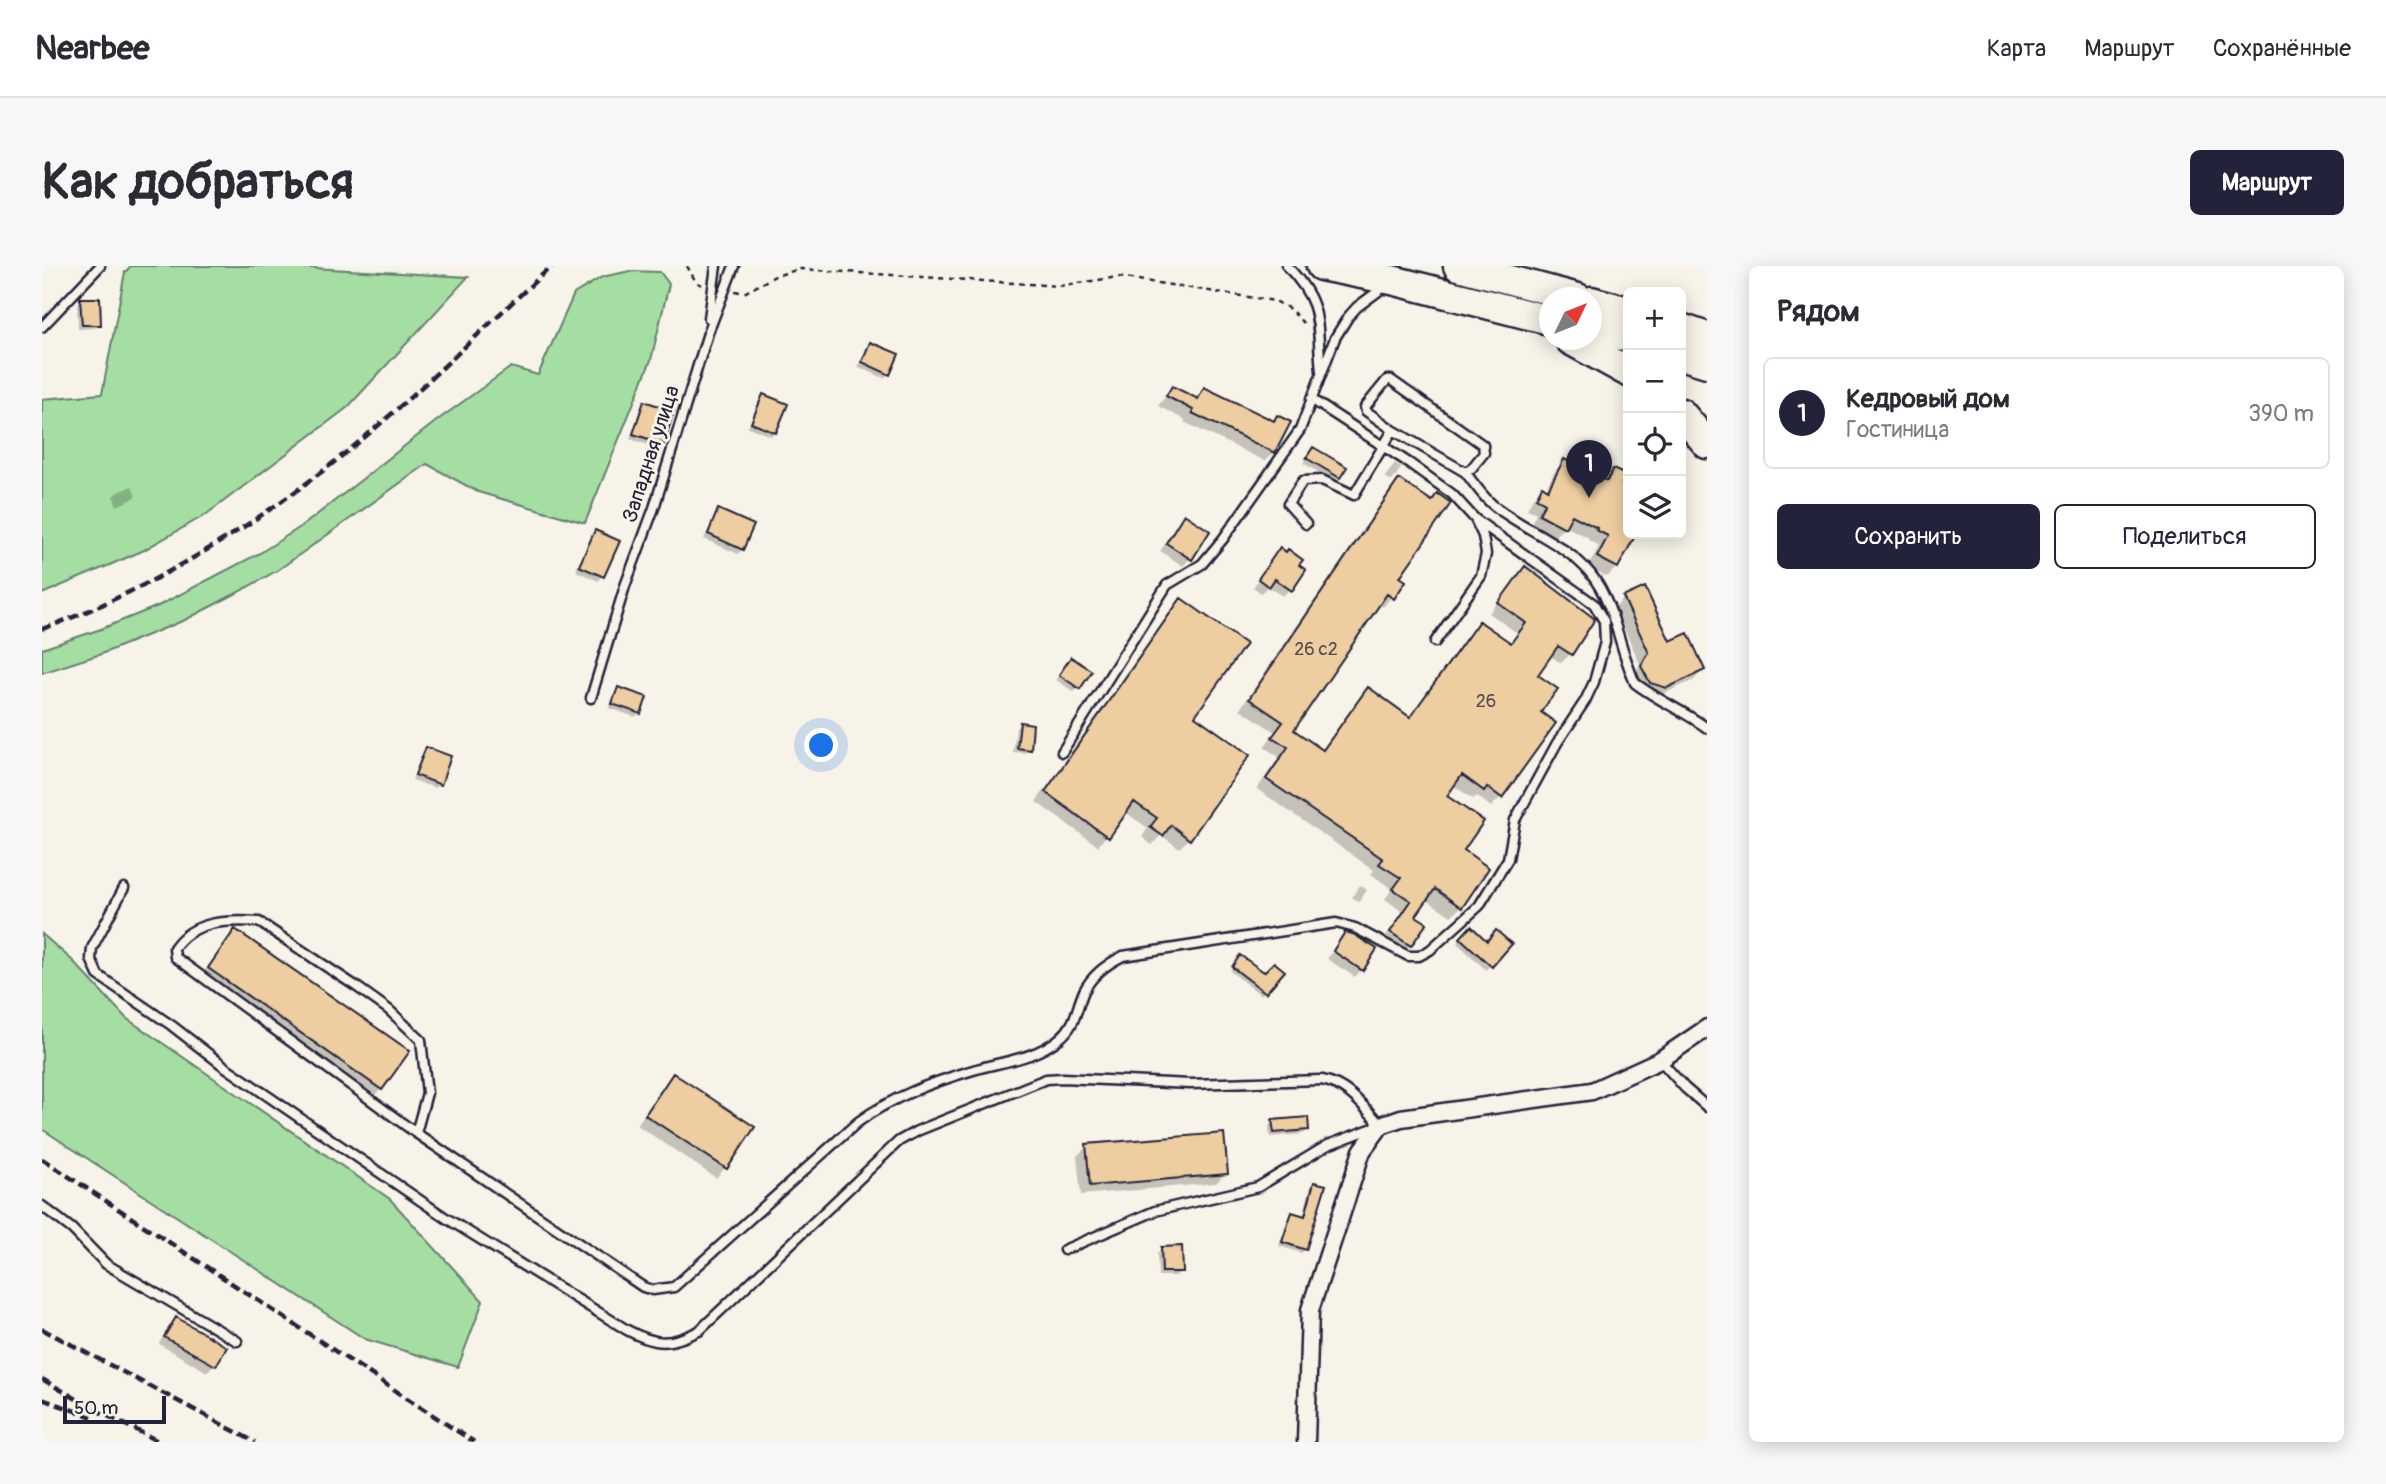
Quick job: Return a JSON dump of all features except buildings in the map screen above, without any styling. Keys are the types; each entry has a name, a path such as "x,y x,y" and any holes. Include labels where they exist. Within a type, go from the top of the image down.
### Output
{"highway":[{"path":"1321,266 1392,280 1539,317"},
{"path":"1458,266 1496,272 1543,287"},
{"path":"1602,304 1623,310"},
{"path":"1514,311 1539,324"},
{"path":"1686,330 1707,337"},
{"path":"1602,332 1623,337"},
{"path":"1588,350 1623,369"},
{"path":"1686,357 1707,363"},
{"path":"1686,419 1707,444"}],"street":[{"path":"1306,1442 1310,1310 1362,1151 1381,1125 1401,1118 1592,1091 1660,1060 1707,1028"}],"lane":[{"path":"42,327 100,266"},
{"name":"Западная улица","path":"708,333 716,266"},
{"name":"Западная улица","path":"591,698 708,333 734,266"},
{"path":"1287,266 1312,298 1318,316 1321,374"},
{"path":"1062,752 1167,585 1202,564 1223,539 1300,430 1335,338 1348,317 1392,280"},
{"path":"1465,472 1471,469 1484,453 1483,445 1391,380 1387,380 1365,407 1366,411 1465,472 1495,506 1580,563 1591,575 1606,600 1635,683 1685,712 1707,729"},
{"path":"416,1133 427,1093 421,1040 389,1010 259,922 242,921 199,926 181,938 173,948 175,957 416,1133 643,1287 653,1290 674,1287 880,1106 972,1070 1027,1057 1061,1037 1072,1026 1084,991 1095,975 1123,956 1336,923 1354,928 1408,956 1419,957 1430,950 1479,906 1508,859 1515,820 1594,682 1605,642 1604,621 1594,604 1475,519 1452,494 1311,400"},
{"path":"1306,524 1288,504 1303,481 1322,480 1354,495 1393,430"},
{"path":"1435,642 1480,576 1486,554 1483,536 1475,519"},
{"path":"124,888 92,948 92,959 98,975 224,1066 446,1218 627,1330 644,1339 662,1343 677,1341 699,1331 899,1141 917,1131 1045,1079 1190,1084 1322,1080 1336,1083 1345,1089 1381,1125 1328,1145 1258,1187 1155,1211 1064,1250"},
{"path":"1660,1060 1685,1088 1707,1107"},
{"path":"42,1206 72,1229 106,1264 237,1341"}],"path":[{"path":"687,266 696,282 713,287"},
{"path":"724,288 744,293 775,276 800,270 1059,286 1118,277 1275,302 1290,309 1318,339"}],"green space":[{"path":"131,266 278,266 468,277 348,407 207,514 142,551 42,594 42,399 102,394 125,272"},
{"path":"630,271 660,272 669,284 651,360 585,523 478,492 427,464 278,570 233,595 185,620 101,654 42,673 42,649 158,606 260,553 305,524 439,419 511,367 538,375 574,294 602,277"},
{"path":"42,934 73,961 126,1018 390,1199 483,1301 458,1367 365,1339 42,1129"}],"railway":[{"path":"42,629 132,591 176,567 220,542 304,485 402,405 552,266"},
{"path":"42,1159 474,1442"},
{"path":"42,1329 255,1442"},
{"path":"42,1379 160,1442"},
{"path":"42,1399 92,1417"}],"place":[{"name":"Кедровый дом","path":"1589,498"}]}
